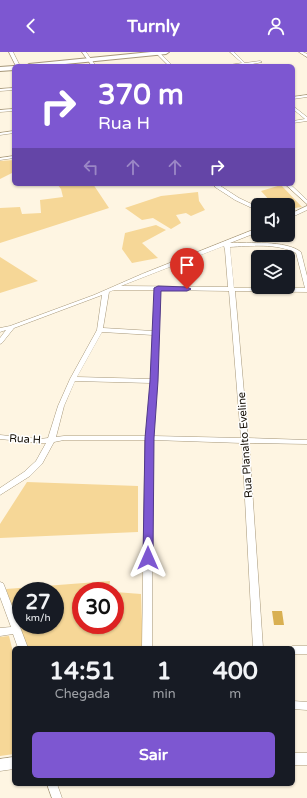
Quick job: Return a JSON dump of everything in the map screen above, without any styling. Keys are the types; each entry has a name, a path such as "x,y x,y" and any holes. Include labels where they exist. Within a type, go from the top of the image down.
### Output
{"main road":[{"path":"49,64 166,52"},
{"path":"0,69 12,68"}],"street":[{"path":"10,52 17,64"},
{"path":"84,52 93,64"},
{"path":"158,52 169,64"},
{"path":"232,52 245,64"},
{"path":"301,52 307,56"},
{"path":"251,64 260,62"},
{"path":"0,90 12,89"},
{"path":"295,98 307,96"},
{"path":"295,109 307,120"},
{"path":"0,111 12,110"},
{"path":"295,122 307,120"},
{"path":"0,134 12,132"},
{"path":"0,158 12,157"},
{"path":"217,186 237,199 251,206"},
{"path":"289,186 307,203"},
{"path":"295,214 307,208"},
{"path":"0,330 96,296 132,279 227,244 251,233"},
{"path":"109,289 307,289 298,252 294,249 282,246 227,244"},
{"name":"Rua Planalto Eveline","path":"227,244 245,440 258,646"},
{"path":"147,646 149,438 154,381 158,288"},
{"path":"0,492 27,474 39,462 51,440 61,406 72,379 100,330 109,289"},
{"path":"0,342 12,327"},
{"path":"100,330 156,333"},
{"path":"72,379 154,381"},
{"name":"Rua H","path":"0,437 40,441 64,438 149,438 307,442"},
{"path":"0,585 12,619"},
{"path":"0,632 12,630"},
{"path":"18,634 22,646"},
{"path":"295,650 307,650"},
{"path":"295,706 307,706"},
{"path":"295,759 307,759"},
{"path":"0,765 12,763"},
{"path":"53,786 58,798"}],"shaded area":[{"path":"12,160 12,173 0,179 0,161"},
{"path":"59,186 94,186 109,208 0,243 0,208 20,207 22,214 41,213 40,200 63,197"},
{"path":"282,186 293,198 267,198 261,191"},
{"path":"198,192 199,201 205,210 191,216 186,213 176,215 181,223 171,229 153,218 142,220 125,208 161,196"},
{"path":"295,200 302,207 295,208"},
{"path":"156,225 166,230 142,243 158,258 132,263 122,249 125,233"},
{"path":"0,257 38,281 0,293"},
{"path":"27,482 138,486 138,532 0,538 0,524"},
{"path":"72,584 72,634 124,634 124,593 141,594 143,646 26,646 22,634 64,634 64,585"},
{"path":"6,589 12,589 12,606"},
{"path":"272,611 282,611 284,625 274,625"},
{"path":"9,636 12,648 12,754 0,756 0,637"}],"route":[{"path":"148,558 149,438 154,381 158,288 187,289"}]}
